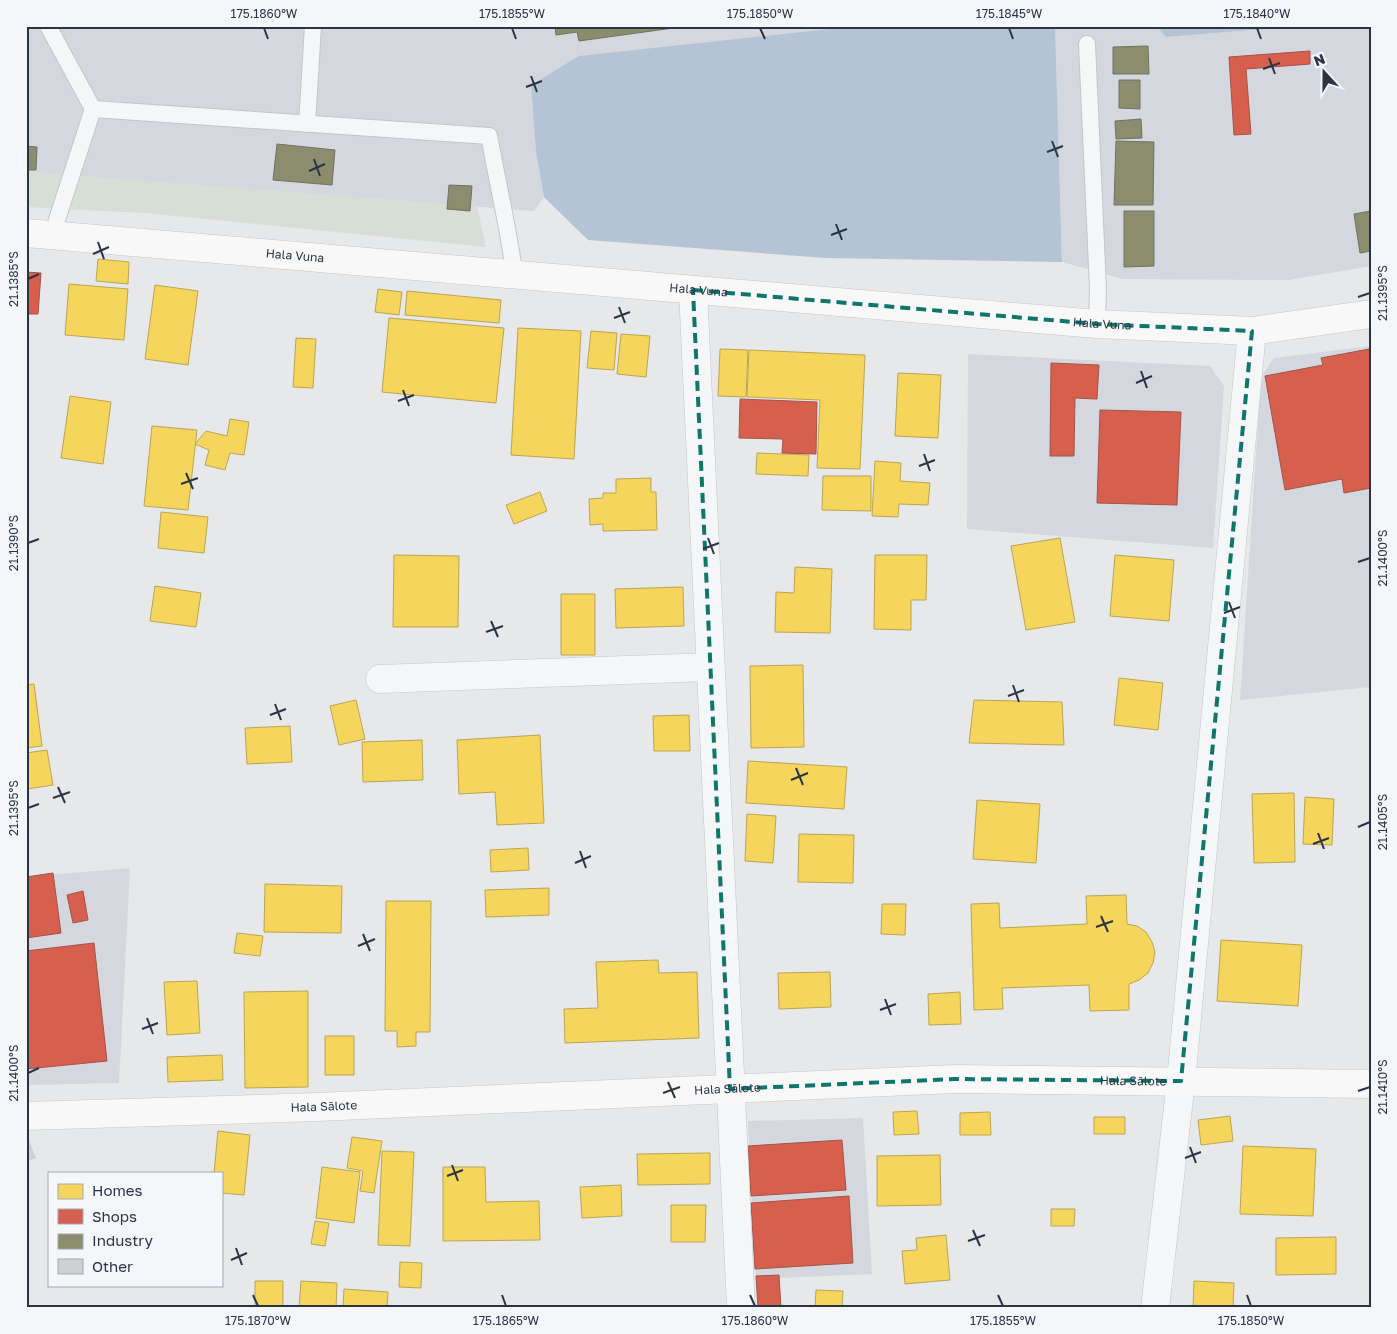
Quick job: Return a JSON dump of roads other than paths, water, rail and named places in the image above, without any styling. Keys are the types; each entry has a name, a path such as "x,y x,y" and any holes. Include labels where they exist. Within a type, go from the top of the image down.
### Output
{"main road":[{"name":"Hala Vuna","path":"39,234 1097,324 1252,330 1371,314"},
{"name":"Hala Sālote","path":"26,1116 317,1107 955,1079 1371,1084"}],"street":[{"path":"692,290 741,1308"},
{"path":"1155,1308 1181,1081 1252,330"},
{"path":"380,679 710,667"}],"lane":[{"path":"48,26 93,109"},
{"path":"307,124 313,26"},
{"path":"1087,44 1098,289 1097,324"},
{"path":"93,109 489,136 515,275"},
{"path":"39,234 93,109"}],"water":[{"path":"856,26 1055,26 1062,262 825,258 588,240 544,197 536,152 531,85 579,56"},
{"path":"1156,26 1303,26 1166,37"}]}
